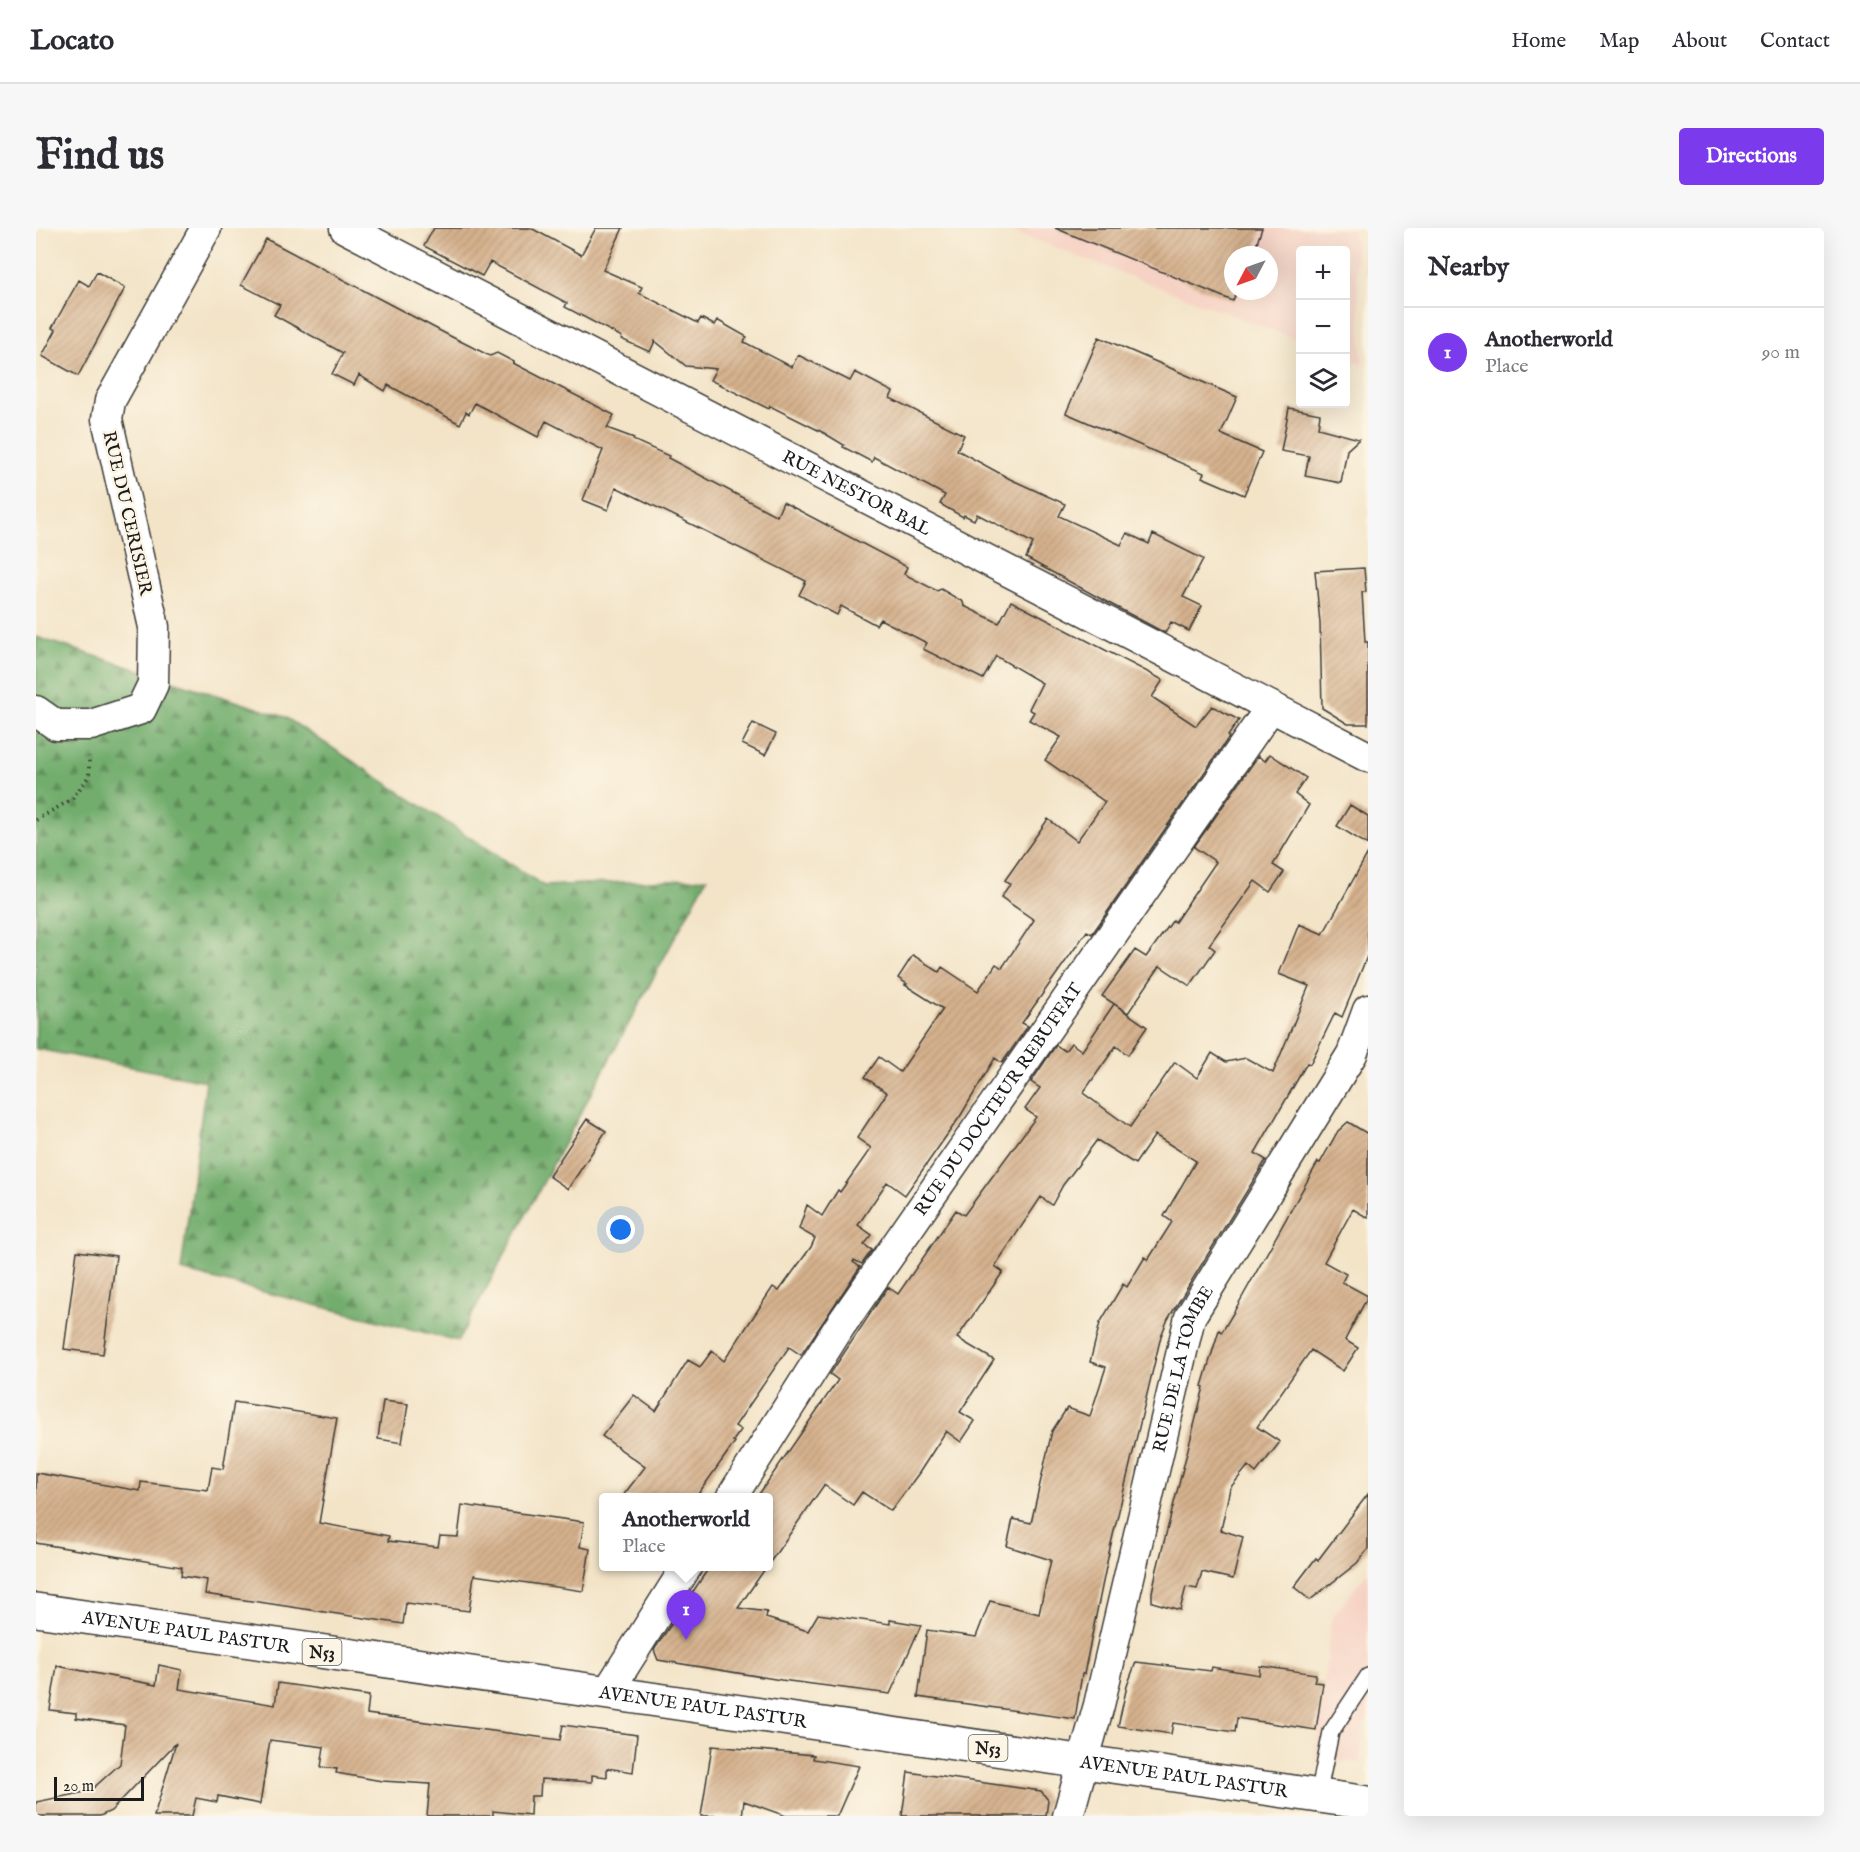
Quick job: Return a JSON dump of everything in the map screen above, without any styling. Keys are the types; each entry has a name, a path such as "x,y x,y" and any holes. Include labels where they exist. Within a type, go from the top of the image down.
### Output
{"main road":[{"name":"AVENUE PAUL PASTUR","path":"36,1610 1368,1803"}],"street":[{"name":"RUE DU CERISIER","path":"36,711 56,725 91,725 141,709 153,684 154,627 107,419 110,401 206,228"},
{"name":"RUE NESTOR BAL","path":"345,228 1368,757"},
{"name":"RUE DU DOCTEUR REBUFFAT","path":"734,1493 840,1326 1271,706"},
{"name":"RUE DE LA TOMBE","path":"1068,1816 1099,1705 1190,1317 1352,1054 1368,1010"},
{"path":"607,1693 684,1571"}],"lane":[{"path":"1318,1796 1331,1732 1368,1676"}],"path":[{"path":"36,820 72,799 89,776 91,725"}],"shaded area":[{"path":"1004,228 1354,228 1363,365 1350,360 1350,246 1296,246 1296,339"},
{"path":"1368,1571 1368,1719 1364,1724 1360,1763 1315,1759 1331,1619"}],"green space":[{"path":"36,637 285,717 544,886 707,878 458,1341 181,1271 206,1081 36,1049"}],"building":[{"path":"434,228 531,228 581,255 596,228 623,228 603,270 642,287 639,293 698,323 701,318 714,325 717,320 747,337 744,342 792,367 798,355 850,381 855,372 893,392 890,398 964,435 957,450 1010,479 1065,504 1059,516 1121,545 1127,533 1149,544 1153,534 1203,559 1183,597 1202,606 1189,631 1171,622 1165,633 1026,558 1033,543 977,514 974,520 964,515 963,517 940,504 945,495 874,457 872,462 843,447 844,445 824,433 770,406 769,409 710,380 716,369 686,366 655,341 650,352 621,339 622,337 565,307 567,303 490,262 482,276 424,246"},
{"path":"1055,228 1262,228 1256,246 1224,246 1224,297"},
{"path":"266,239 450,336 490,356 497,353 614,415 607,428 634,438 633,440 669,456 668,458 777,516 783,502 907,567 904,574 937,591 941,589 963,602 964,606 999,623 1011,601 1163,680 1152,697 1196,726 1212,706 1239,720 1092,934 1087,931 1022,1023 1028,1026 1002,1063 995,1058 961,1115 905,1195 887,1182 858,1225 872,1235 864,1245 872,1250 862,1264 854,1260 853,1262 860,1267 801,1355 789,1347 735,1426 741,1430 733,1441 735,1442 699,1493 625,1493 645,1467 602,1436 634,1395 656,1411 688,1360 700,1367 712,1351 724,1361 773,1287 779,1291 811,1247 815,1238 799,1229 807,1205 822,1216 838,1190 840,1192 871,1148 857,1138 887,1093 865,1077 879,1057 900,1072 943,1009 898,978 913,955 939,972 942,967 978,991 996,964 1002,968 1034,920 1001,897 1010,884 1005,880 1048,819 1077,841 1105,802 1045,760 1061,737 1029,720 1034,712 1029,709 1042,683 996,656 983,679 923,649 927,643 880,619 876,625 841,606 837,615 799,595 806,581 616,487 608,510 583,500 603,450 546,421 538,437 475,403 469,414 466,412 460,424 388,385 385,391 359,375 354,385 332,374 343,353 274,315 280,305 241,285"},
{"path":"97,272 125,288 78,376 42,356 56,330 52,328 79,280 89,286"},
{"path":"1099,337 1237,397 1221,434 1262,452 1244,495 1202,477 1204,473 1066,413"},
{"path":"1289,408 1320,414 1318,428 1359,439 1347,450 1341,483 1305,476 1309,456 1281,451"},
{"path":"1364,568 1366,592 1362,592 1365,642 1368,642 1368,724 1348,724 1322,708 1320,623 1315,571"},
{"path":"753,723 776,734 765,755 742,744"},
{"path":"1270,754 1306,778 1295,794 1309,805 1273,865 1284,872 1270,892 1255,881 1209,945 1215,950 1190,986 1160,966 1128,1013 1102,996 1135,950 1146,957 1173,920 1175,922 1216,862 1194,847 1258,756 1265,761"},
{"path":"1350,805 1368,816 1368,845 1337,826"},
{"path":"1368,853 1368,954 1342,1017 1335,1013 1310,1064 1307,1063 1255,1153 1266,1160 1168,1319 1161,1336 1110,1548 1084,1674 1082,1674 1075,1719 918,1697 927,1630 976,1637 990,1601 1039,1614 1051,1560 1007,1546 1013,1519 1031,1523 1052,1431 1067,1408 1090,1416 1106,1367 1090,1362 1100,1323 1123,1284 1127,1287 1145,1257 1148,1260 1172,1222 1164,1216 1196,1161 1155,1135 1135,1164 1097,1140 1063,1185 1052,1205 1041,1197 995,1266 1003,1272 957,1338 994,1360 960,1412 975,1421 961,1442 946,1431 891,1511 862,1492 853,1505 824,1485 773,1558 773,1493 760,1493 838,1380 830,1374 888,1287 898,1294 956,1210 964,1215 1036,1117 1025,1109 1040,1088 1031,1082 1056,1045 1065,1051 1071,1043 1082,1051 1114,1004 1147,1027 1128,1055 1116,1046 1083,1093 1130,1127 1175,1062 1197,1078 1212,1053 1226,1062 1246,1058 1273,1073 1309,986 1279,974 1299,924 1323,934"},
{"path":"587,1119 606,1131 568,1189 549,1176"},
{"path":"1348,1122 1368,1134 1368,1218 1353,1209 1324,1262 1346,1274 1342,1282 1368,1296 1345,1340 1358,1348 1343,1371 1311,1350 1257,1427 1280,1442 1256,1473 1248,1466 1230,1488 1221,1530 1243,1537 1233,1579 1202,1572 1197,1589 1186,1587 1180,1610 1152,1602 1157,1569 1204,1387 1202,1386 1219,1330 1222,1332 1235,1310 1318,1162 1320,1163 1338,1131"},
{"path":"77,1251 116,1256 103,1354 64,1349"},
{"path":"383,1401 408,1404 402,1443 378,1439"},
{"path":"234,1402 337,1418 319,1523 389,1536 388,1541 438,1547 440,1536 458,1537 462,1505 584,1522 580,1547 590,1549 583,1591 474,1575 469,1611 406,1603 403,1624 205,1594 207,1580 181,1576 182,1567 36,1543 36,1473 140,1491 141,1482 208,1490 212,1467 223,1469"},
{"path":"1368,1494 1368,1549 1357,1563 1310,1600 1294,1587 1316,1558 1318,1560"},
{"path":"707,1571 764,1571 738,1608 767,1612 766,1618 808,1631 818,1614 890,1624 890,1620 921,1625 890,1694 781,1680 658,1660 654,1650"},
{"path":"1136,1662 1211,1671 1212,1667 1259,1675 1260,1666 1316,1674 1314,1682 1323,1683 1316,1730 1237,1718 1235,1732 1173,1723 1171,1734 1118,1726 1127,1686"},
{"path":"159,1665 182,1670 179,1689 275,1705 278,1683 369,1696 367,1714 560,1740 563,1725 637,1735 633,1772 607,1768 607,1777 592,1775 592,1782 541,1779 540,1796 531,1796 530,1815 493,1811 493,1816 427,1816 430,1784 382,1781 336,1773 337,1769 321,1767 324,1747 270,1740 260,1804 218,1796 217,1802 196,1798 192,1816 154,1816 176,1743 111,1811 100,1816 36,1816 36,1802 90,1791 120,1764 125,1725 76,1718 76,1713 50,1710 57,1666 156,1685"},
{"path":"712,1746 814,1755 813,1759 859,1766 837,1816 786,1816 744,1801 742,1816 701,1816"},
{"path":"908,1772 1041,1791 1048,1800 1046,1816 902,1816"}],"place":[{"name":"Anotherworld","path":"686,1640"}]}
